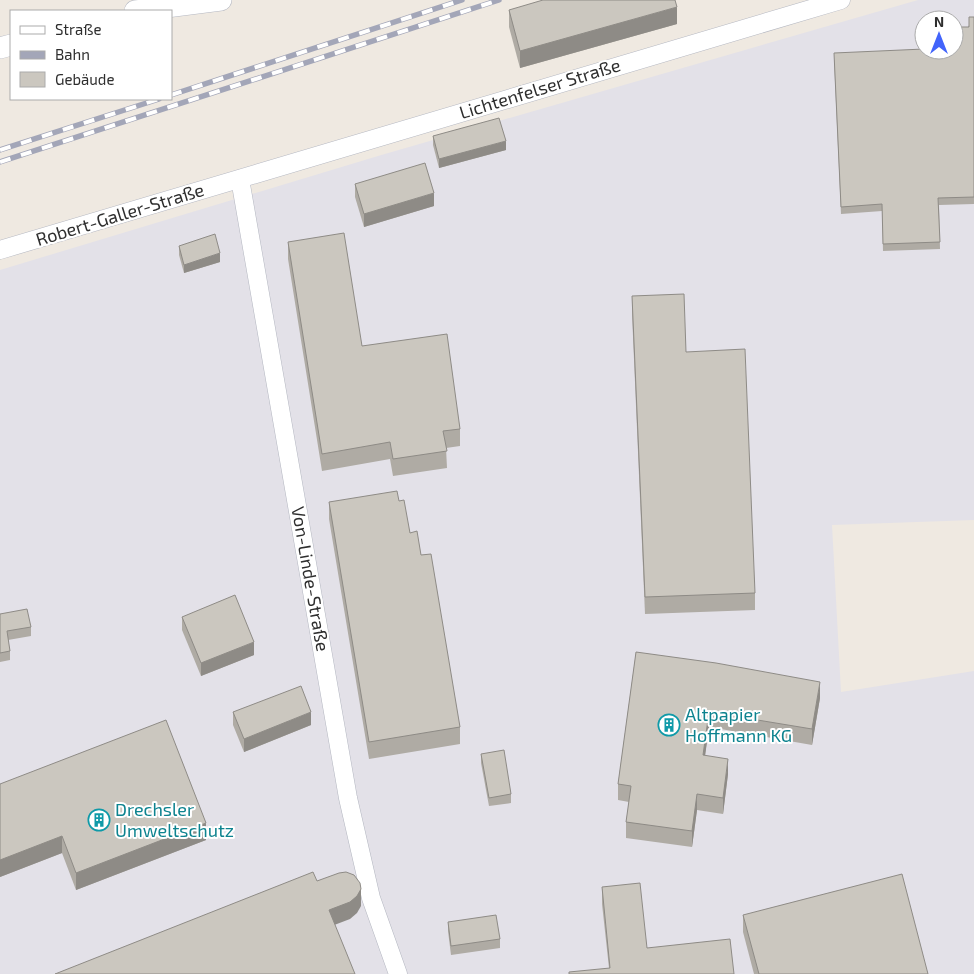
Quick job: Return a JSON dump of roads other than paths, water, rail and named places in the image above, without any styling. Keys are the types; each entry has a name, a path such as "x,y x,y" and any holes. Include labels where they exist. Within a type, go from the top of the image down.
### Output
{"street":[{"path":"143,10 221,0"},
{"name":"Lichtenfelser Straße","path":"240,179 841,0"},
{"name":"Robert-Galler-Straße","path":"0,250 240,179"},
{"name":"Von-Linde-Straße","path":"240,179 348,798 371,898 398,974"}],"railway":[{"path":"172,95 462,0"},
{"path":"0,162 499,0"},
{"path":"0,150 156,100"}],"place":[{"name":"Altpapier Hoffmann KG","path":"669,725"},
{"name":"Drechsler Umweltschutz","path":"99,820"}]}
